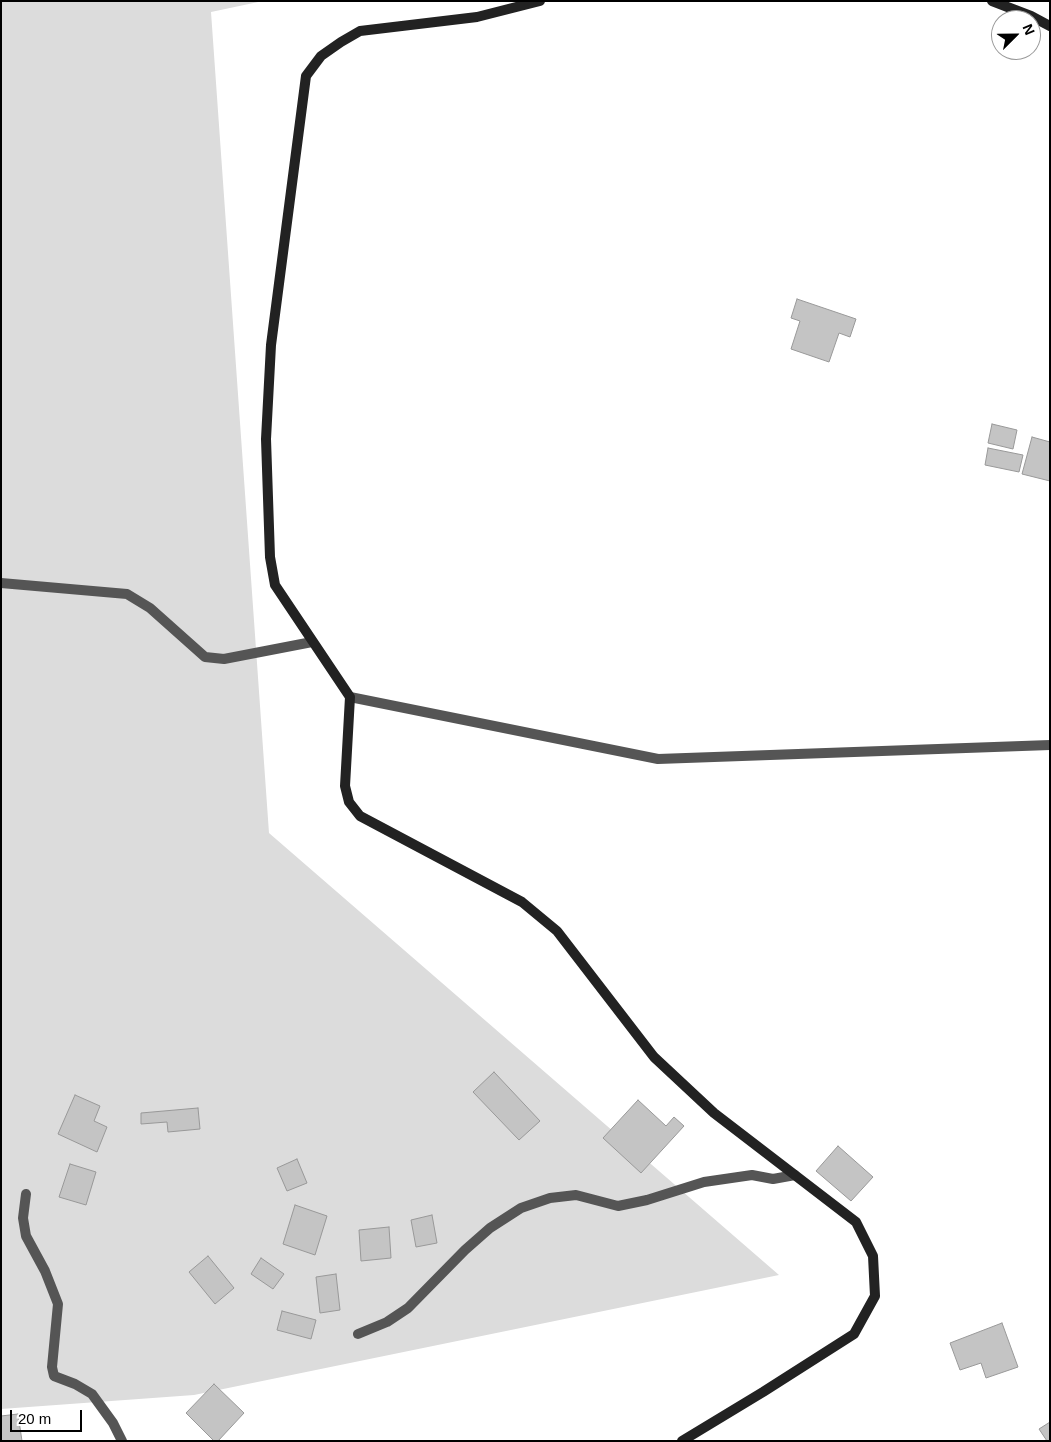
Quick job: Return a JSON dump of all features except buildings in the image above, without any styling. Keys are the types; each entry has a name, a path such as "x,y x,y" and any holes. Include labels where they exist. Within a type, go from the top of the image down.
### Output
{"street":[{"path":"540,1 477,17 360,31 321,56 306,76 271,345 266,439 270,557 275,585 350,697 345,786 349,802 360,816 522,902 557,931 654,1057 714,1113 856,1222 873,1256 875,1296 854,1334 682,1441"},
{"path":"992,1 1031,16 1050,26"},
{"path":"1,583 127,594 150,608 205,657 224,659 312,642"},
{"path":"350,697 658,759 1050,745"},
{"path":"358,1334 387,1322 408,1308 477,1239 520,1208 550,1198 576,1195 618,1206 647,1200 704,1182 752,1175 773,1179 795,1175"},
{"path":"26,1194 23,1218 26,1236 45,1271 58,1304 52,1367 54,1376 75,1384 92,1394 113,1423 122,1441"}],"shaded area":[{"path":"1,1 263,1 211,12 269,833 779,1275 194,1395 1,1409"}]}
